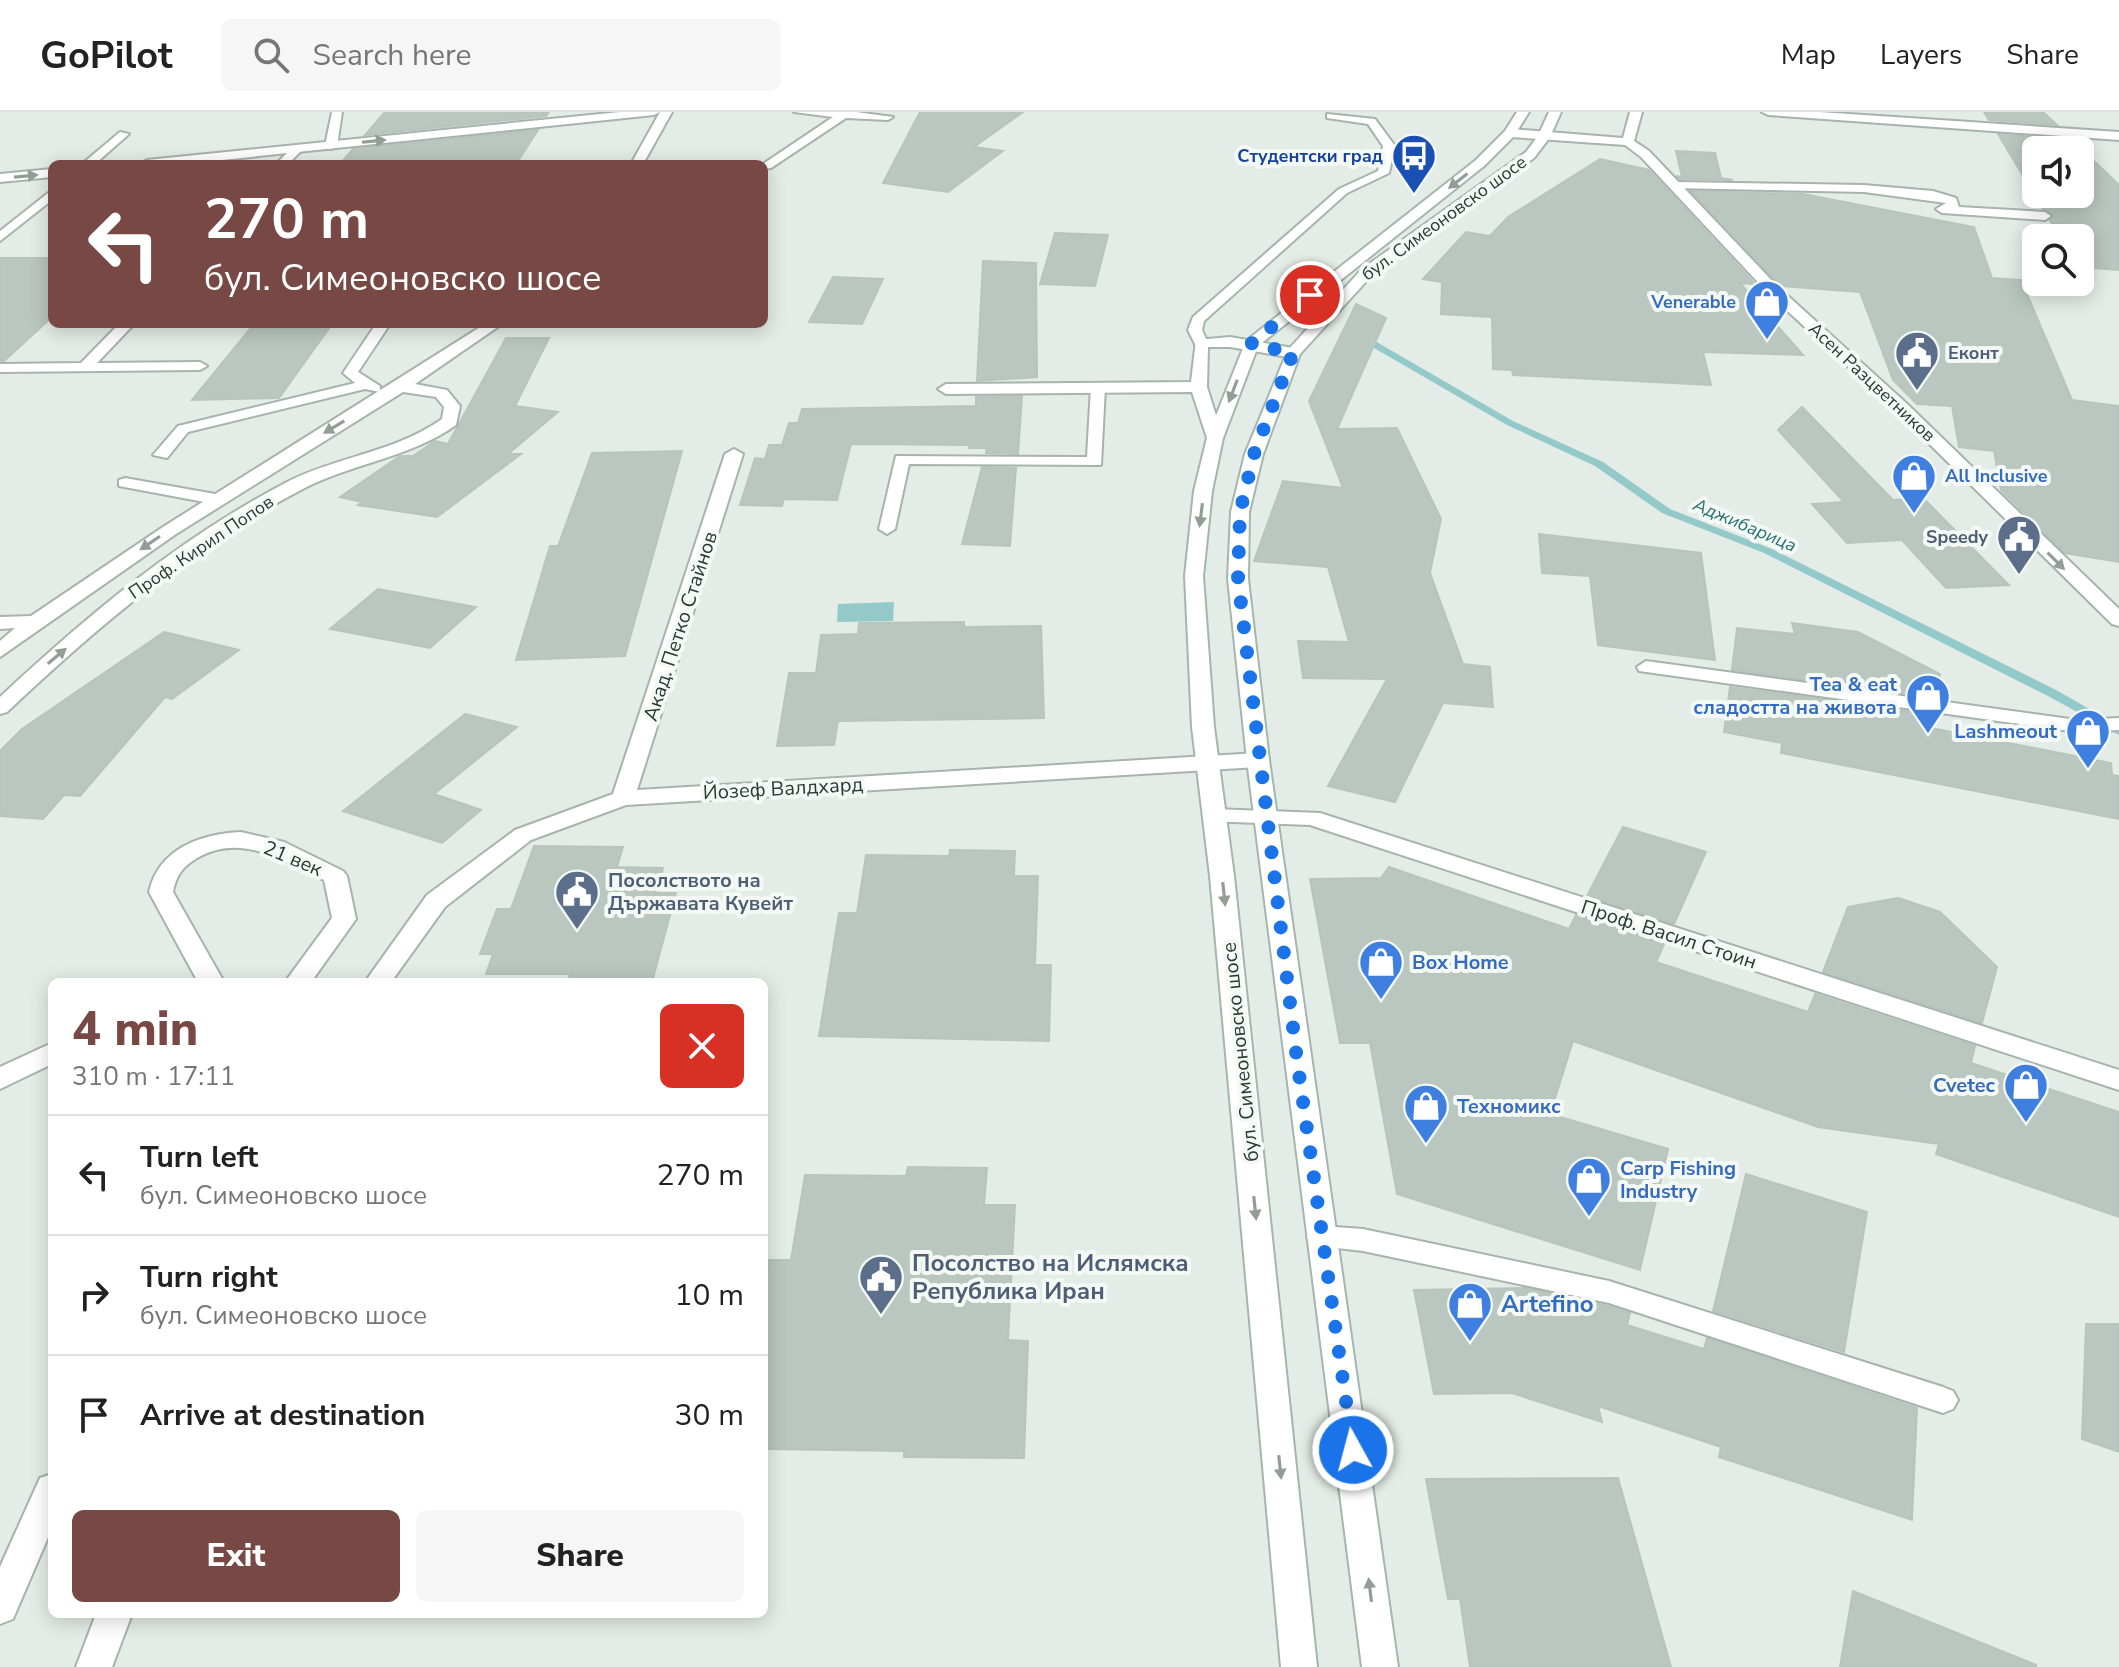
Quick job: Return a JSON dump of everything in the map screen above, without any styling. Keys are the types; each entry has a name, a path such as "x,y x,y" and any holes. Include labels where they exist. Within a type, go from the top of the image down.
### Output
{"street":[{"path":"187,160 654,112"},
{"path":"639,160 666,112"},
{"name":"бул. Симеоновско шосе","path":"1299,1667 1207,763 1194,576 1203,491 1215,438 1251,344 1480,163 1510,133 1523,112"},
{"name":"бул. Симеоновско шосе","path":"1380,1667 1258,760 1238,579 1240,512 1254,454 1293,353 1367,272 1530,155 1544,137 1555,112"},
{"path":"1510,133 1628,142 1636,112"},
{"path":"1768,112 1947,118 2119,136"},
{"path":"2102,135 2119,149"},
{"name":"Асен Разцветников","path":"1628,142 1645,154 1677,186 1773,290 1900,406 2119,620"},
{"path":"0,178 48,173"},
{"name":"Проф. Кирил Попов","path":"0,651 33,622 215,499 393,392 489,328"},
{"path":"1215,438 1199,387 1201,343 1251,344 1293,353"},
{"path":"946,389 1199,387"},
{"name":"Проф. Кирил Попов","path":"0,708 150,579 251,508 310,478 410,446 433,435 450,421 452,406 441,393 393,392"},
{"name":"Акад. Петко Стайнов","path":"623,798 734,454"},
{"path":"2090,594 2119,599"},
{"path":"0,623 33,622"},
{"name":"Йозеф Валдхард","path":"381,978 436,901 523,835 623,798 1258,760"},
{"name":"Проф. Васил Стоин","path":"1214,816 1312,818 2119,1080"},
{"name":"21 век","path":"209,978 161,892 161,881 182,858 218,842 237,840 255,841 335,876 344,919 301,978"},
{"path":"0,1079 48,1054"},
{"path":"0,1607 48,1498"},
{"path":"94,1667 112,1618"}],"lane":[{"path":"331,146 333,119 337,112"},
{"path":"799,112 888,117"},
{"path":"768,165 843,115"},
{"path":"1201,343 1195,330 1198,320 1343,191 1383,173 1389,146 1371,121 1331,116"},
{"path":"93,160 124,134"},
{"path":"286,160 297,149"},
{"path":"1677,186 1905,192 1945,197 1952,201 1954,210"},
{"path":"0,237 48,197"},
{"path":"1912,207 2045,216"},
{"path":"84,368 123,328"},
{"path":"380,328 350,373 367,384 393,392"},
{"path":"0,368 200,366"},
{"path":"161,455 183,429 367,384"},
{"path":"887,529 902,459 1095,462 1098,387"},
{"path":"125,483 215,499"},
{"path":"1646,667 2077,726 2119,724"},
{"path":"1321,1237 1363,1240 1609,1292 1943,1400"}],"water":[{"path":"894,602 893,621 837,622 838,604"}],"building":[{"path":"385,112 549,112 546,116 365,135"},
{"path":"920,112 1023,112 974,147 1003,151 948,192 883,183"},
{"path":"1984,112 2043,112 2057,125 1989,120"},
{"path":"538,130 519,160 343,160 353,149"},
{"path":"1998,134 2023,136 2022,174"},
{"path":"1676,151 1715,153 1721,178 1733,180 1680,179 1676,176 1682,177"},
{"path":"1600,159 1649,170 1755,284 1740,283 1803,355 1703,352 1711,385 1513,375 1512,370 1493,369 1492,317 1441,314 1442,282 1423,279 1466,232 1490,236 1508,217"},
{"path":"2094,161 2119,185 2119,270 2094,268 2094,224 2052,224 2050,220 2054,215 2042,208 2094,208"},
{"path":"1691,191 1803,194 1974,227 1992,278 2021,280 2022,296 2028,296 2072,400 2119,406 2119,562 2065,553 2001,490 1994,451 1959,447 1952,406 1917,404 1893,380 1860,292 1781,286"},
{"path":"1055,233 1108,235 1095,286 1040,284"},
{"path":"0,258 48,258 48,321 4,361 0,361"},
{"path":"983,261 1036,263 1037,377 977,381"},
{"path":"833,277 883,279 862,324 809,322"},
{"path":"1356,304 1386,318 1337,429 1397,428 1441,519 1430,573 1463,664 1490,667 1493,707 1443,703 1395,802 1328,786 1387,679 1303,678 1298,641 1349,642 1328,567 1254,561 1283,481 1343,488 1309,401"},
{"path":"251,328 329,328 279,398 192,400"},
{"path":"506,338 549,338 515,406 558,412 508,454 521,454 437,517 358,505 362,502 340,497 400,456 413,456 435,441 448,444"},
{"path":"1022,396 1018,454 986,453 987,448 969,448 970,445 851,444 837,500 784,499 782,506 740,505 755,458 765,459 769,445 782,445 789,423 798,423 802,409 976,406 976,397"},
{"path":"1802,407 1893,500 1923,498 2009,585 1946,588 1902,540 1847,543 1812,504 1844,502 1778,430"},
{"path":"682,451 625,656 516,660 550,546 558,546 592,453"},
{"path":"982,467 1016,468 1010,546 962,544"},
{"path":"1539,534 1701,553 1715,660 1598,645 1590,576 1542,573"},
{"path":"378,589 476,607 430,648 330,629"},
{"path":"964,622 964,627 1041,626 1044,718 838,721 834,745 777,746 789,673 816,673 821,635 858,634 859,623"},
{"path":"1792,623 1858,632 1940,674 1936,698 1732,670 1737,628 1795,634"},
{"path":"164,632 239,650 172,699 165,697 80,796 64,795 43,819 0,816 0,751 22,729"},
{"path":"1730,687 1934,715 1931,728 2111,763 2112,775 2119,776 2119,819 1781,753 1782,743 1724,732"},
{"path":"465,714 517,727 434,794 481,810 442,843 343,811"},
{"path":"1623,827 1706,852 1674,924 1587,896"},
{"name":"Посолството на Държавата Кувейт","path":"534,846 623,847 617,867 663,868 656,893 676,893 653,978 486,974 493,954 480,954 497,909 511,909"},
{"path":"950,850 1015,851 1014,876 1038,876 1035,965 1051,965 1049,1041 819,1036 839,913 857,913 866,855 949,856"},
{"path":"1389,867 1569,929 1576,915 1664,944 1656,962 1808,1012 1815,994 1975,1046 1971,1063 2119,1112 2119,1217 1936,1154 1939,1144 1818,1127 1573,1041 1550,1114 1668,1149 1640,1270 1397,1194 1370,1043 1340,1043 1310,879 1381,878"},
{"path":"1898,898 1940,912 1997,967 1982,1023 1823,972 1848,907"},
{"name":"Посолство на Ислямска Република Иран","path":"908,1167 987,1168 984,1205 1015,1205 1008,1340 1028,1341 1024,1458 904,1457 904,1451 768,1449 768,1266 769,1260 791,1260 805,1175 906,1176"},
{"path":"1746,1174 1867,1212 1844,1352 1713,1311"},
{"path":"1526,1288 1608,1306 1630,1313 1627,1325 1704,1349 1707,1338 1917,1408 1912,1520 1719,1457 1721,1447 1598,1406 1602,1422 1512,1393 1434,1394 1414,1290"},
{"path":"2086,1324 2119,1324 2119,1452 2082,1439"},
{"path":"1618,1478 1671,1667 1470,1667 1460,1599 1448,1599 1426,1479"},
{"path":"1853,1591 2036,1665 2036,1667 1840,1667"}],"waterway":[{"name":"Аджибарица","path":"1365,339 1510,423 1599,464 1666,511 1768,551 2052,693 2119,731"}],"place":[{"name":"Студентски град","path":"1414,195"},
{"name":"Venerable","path":"1767,341"},
{"name":"Еконт","path":"1917,392"},
{"name":"All Inclusive","path":"1914,515"},
{"name":"Speedy","path":"2019,576"},
{"name":"Tea & eat сладостта на живота","path":"1928,735"},
{"name":"Lashmeout","path":"2088,770"},
{"name":"Посолството на Държавата Кувейт","path":"577,931"},
{"name":"Box Home","path":"1381,1001"},
{"name":"Cvetec","path":"2026,1124"},
{"name":"Техномикс","path":"1426,1145"},
{"name":"Carp Fishing Industry","path":"1589,1218"},
{"name":"Посолство на Ислямска Република Иран","path":"881,1316"},
{"name":"Artefino","path":"1470,1343"}],"route":[{"path":"1310,295 1251,344 1293,353 1254,454 1240,512 1238,579 1261,788 1353,1450"}]}
